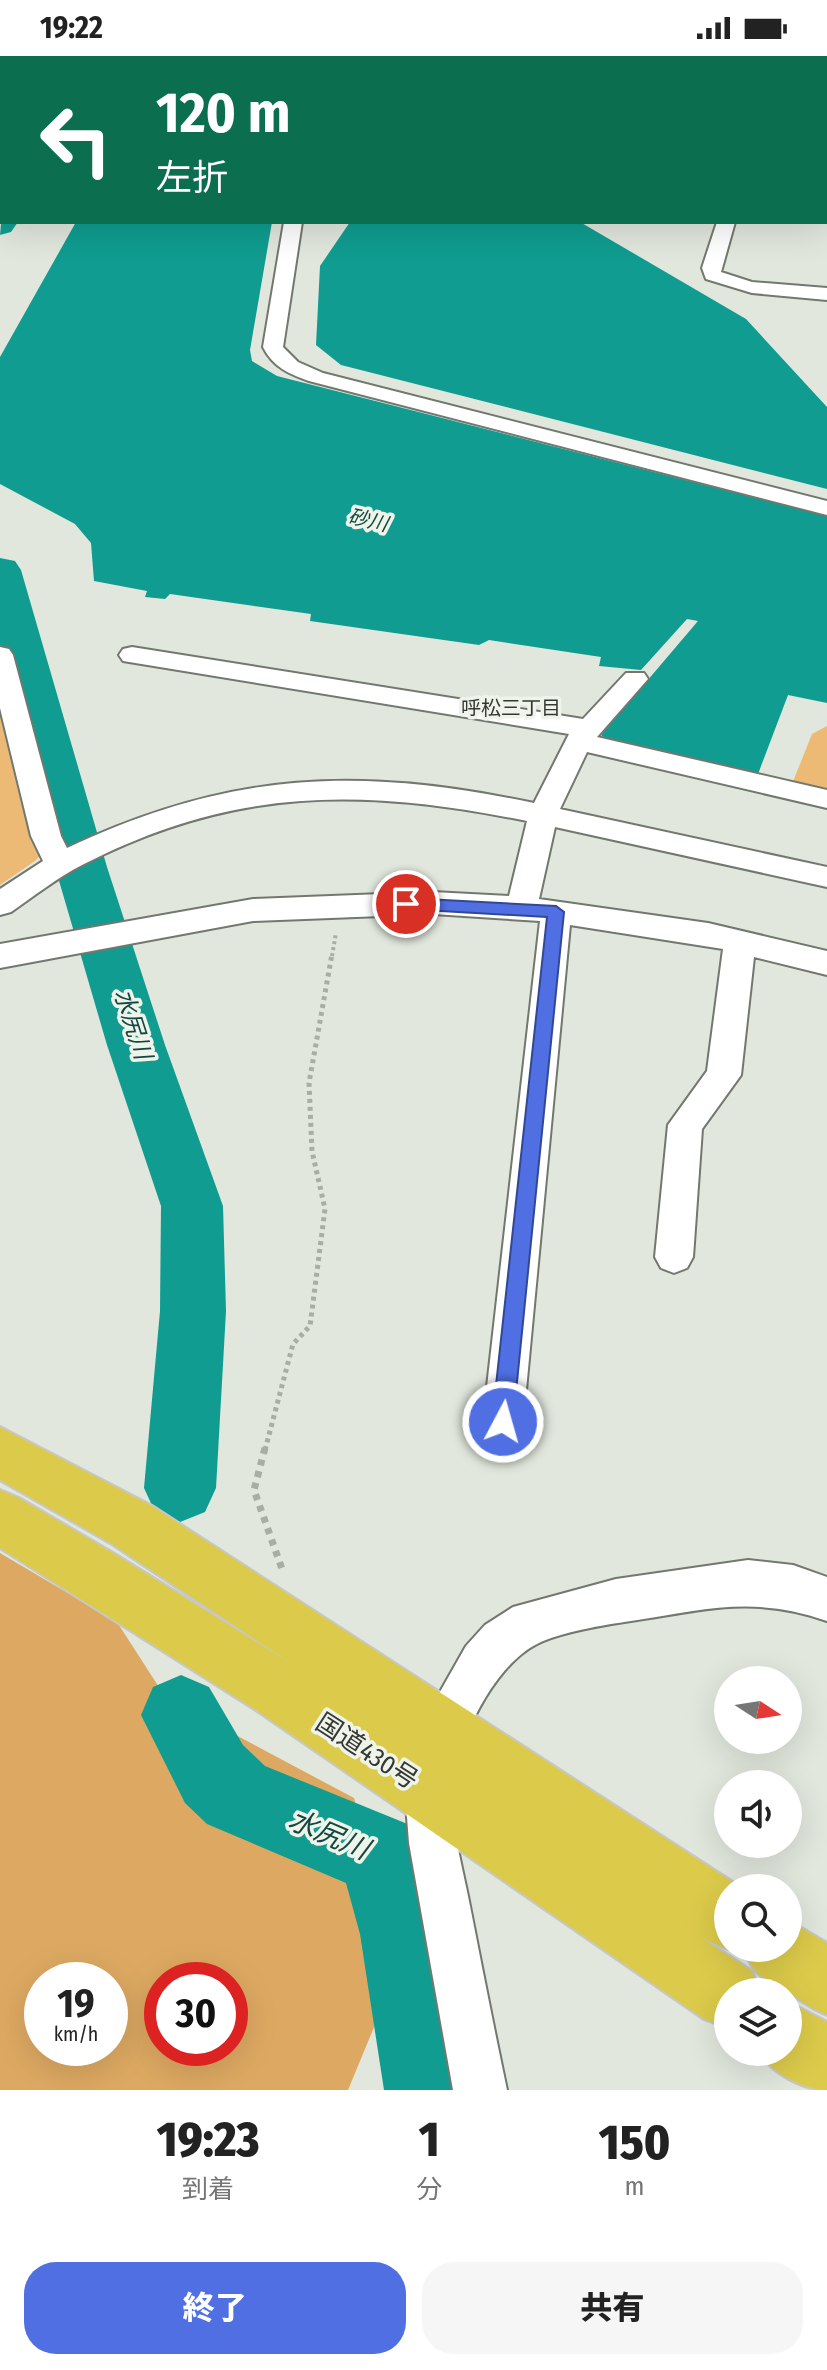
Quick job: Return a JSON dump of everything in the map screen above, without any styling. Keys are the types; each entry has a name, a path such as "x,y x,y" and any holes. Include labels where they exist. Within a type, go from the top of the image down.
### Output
{"highway":[{"path":"0,1452 132,1525 714,1908"},
{"name":"国道430号","path":"0,1517 104,1577 429,1791 714,1985"},
{"path":"797,1962 827,1982"},
{"path":"802,2045 827,2062"}],"street":[{"path":"293,224 273,347 278,357 290,366 316,377 827,508"},
{"path":"725,224 711,268 713,275 724,282 827,294"},
{"path":"0,655 46,836 74,857"},
{"path":"132,655 584,735 827,799"},
{"path":"503,1422 543,815 584,735 635,679"},
{"path":"0,904 74,857 208,808 279,793 336,788 409,791 543,815 827,877"},
{"path":"0,956 253,910 341,904 433,903 539,910 708,934 827,963"},
{"path":"674,1257 685,1125 724,1075 740,942"},
{"path":"480,2090 433,1843 429,1791 444,1729 482,1662 501,1641 529,1623 616,1601 748,1582 793,1587 827,1599"}],"path":[{"path":"283,1622 282,1572 254,1490 293,1344 310,1326 325,1209 312,1151 309,1083 341,904"}],"shaded area":[{"path":"0,613 33,719 41,762 60,826 57,838 35,861 0,885"},
{"path":"827,726 827,795 792,784 812,734"},
{"path":"0,1553 117,1622 166,1698 354,1798 401,1962 348,2090 0,2090"}],"water":[{"name":"砂川","path":"75,224 272,224 250,350 252,361 277,376 827,516 827,703 788,695 758,774 607,740 601,735 698,621 687,619 641,670 599,666 601,657 489,640 479,645 310,621 311,614 170,594 165,599 145,597 147,591 94,581 91,543 75,524 0,484 0,357"},
{"path":"349,224 583,224 746,319 827,407 827,489 341,365 316,345 320,266"}],"waterway":[{"name":"水尻川","path":"0,570 81,867 136,1045 192,1206 193,1311 180,1488"},
{"name":"水尻川","path":"181,1715 214,1774 236,1795 380,1855 403,1934 430,2090"}],"district":[{"name":"呼松三丁目","path":"511,708"}],"route":[{"path":"406,904 528,908 556,912 503,1422"}]}
